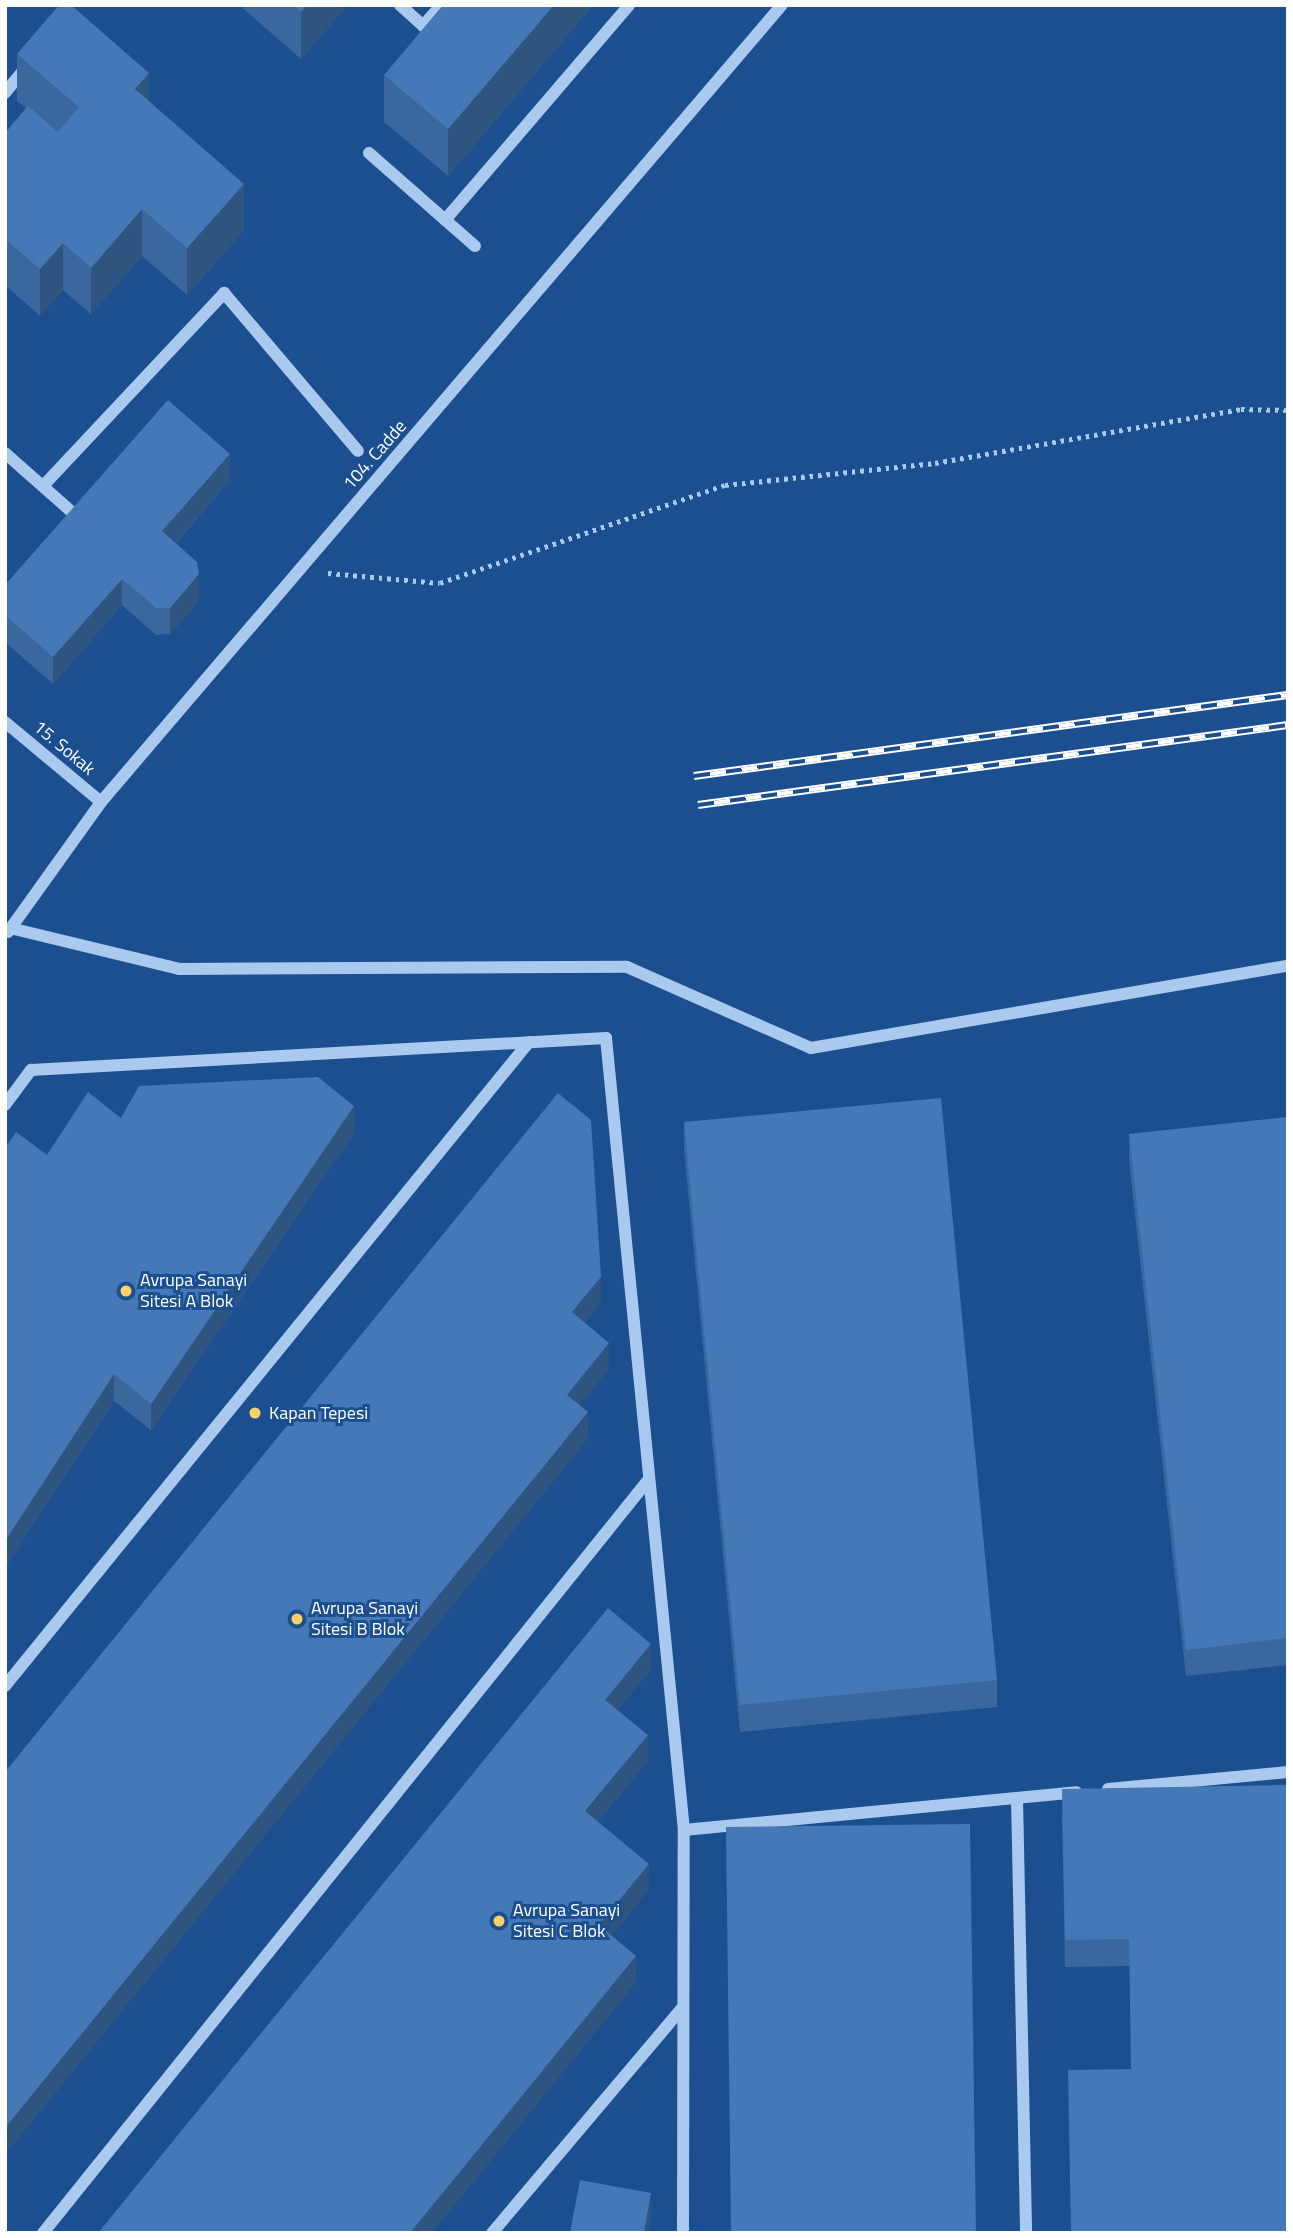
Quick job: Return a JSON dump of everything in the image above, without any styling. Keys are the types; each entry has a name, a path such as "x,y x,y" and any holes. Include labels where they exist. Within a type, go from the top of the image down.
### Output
{"street":[{"path":"400,5 422,26 441,5"},
{"path":"445,220 629,5"},
{"name":"104. Cadde","path":"8,932 102,802 782,5"},
{"path":"5,93 35,56"},
{"path":"369,153 475,246"},
{"path":"43,486 224,293 358,451"},
{"path":"5,453 73,513"},
{"name":"15. Sokak","path":"5,722 102,802"},
{"path":"8,932 179,969 628,967 811,1048 1288,966"},
{"path":"5,1105 31,1070 606,1038 684,1830 683,2233"},
{"path":"5,1686 529,1042"},
{"path":"43,2233 649,1479"},
{"path":"684,1830 1288,1772"},
{"path":"1017,1798 1026,2233"},
{"path":"492,2233 683,2007"}],"path":[{"path":"299,570 440,583 725,485 935,463 1241,409 1288,410"}],"building":[{"path":"59,5 71,5 149,73 135,89 244,184 187,248 142,209 91,268 63,243 40,269 5,239 5,133 28,106 58,132 79,107 17,54"},
{"path":"293,5 307,5 301,12"},
{"path":"443,5 554,5 448,129 384,75"},
{"path":"168,400 230,454 162,531 197,562 199,574 170,608 156,608 122,579 53,657 5,615 5,585"},
{"name":"Avrupa Sanayi Sitesi A Blok","path":"318,1077 354,1106 151,1404 114,1374 5,1541 5,1148 16,1132 47,1155 88,1092 121,1118 139,1086"},
{"name":"Avrupa Sanayi Sitesi B Blok","path":"558,1093 591,1120 601,1277 572,1312 609,1343 567,1395 588,1412 5,2128 5,1772"},
{"path":"941,1098 997,1680 740,1705 684,1122"},
{"path":"1288,1117 1288,1638 1186,1650 1129,1134"},
{"name":"Avrupa Sanayi Sitesi C Blok","path":"608,1608 651,1644 605,1700 648,1735 585,1811 649,1864 599,1925 636,1956 410,2233 98,2233"},
{"path":"1288,1785 1288,2233 1071,2233 1068,2070 1131,2069 1129,1939 1065,1940 1062,1789"},
{"path":"970,1824 976,2233 731,2233 726,1827"},
{"path":"580,2180 651,2193 644,2233 570,2233"}],"railway":[{"path":"694,776 1288,695"},
{"path":"698,805 1288,725"}],"place":[{"name":"Avrupa Sanayi Sitesi A Blok","path":"126,1291"},
{"name":"Kapan Tepesi","path":"255,1413"},
{"name":"Avrupa Sanayi Sitesi B Blok","path":"297,1619"},
{"name":"Avrupa Sanayi Sitesi C Blok","path":"499,1921"}]}
